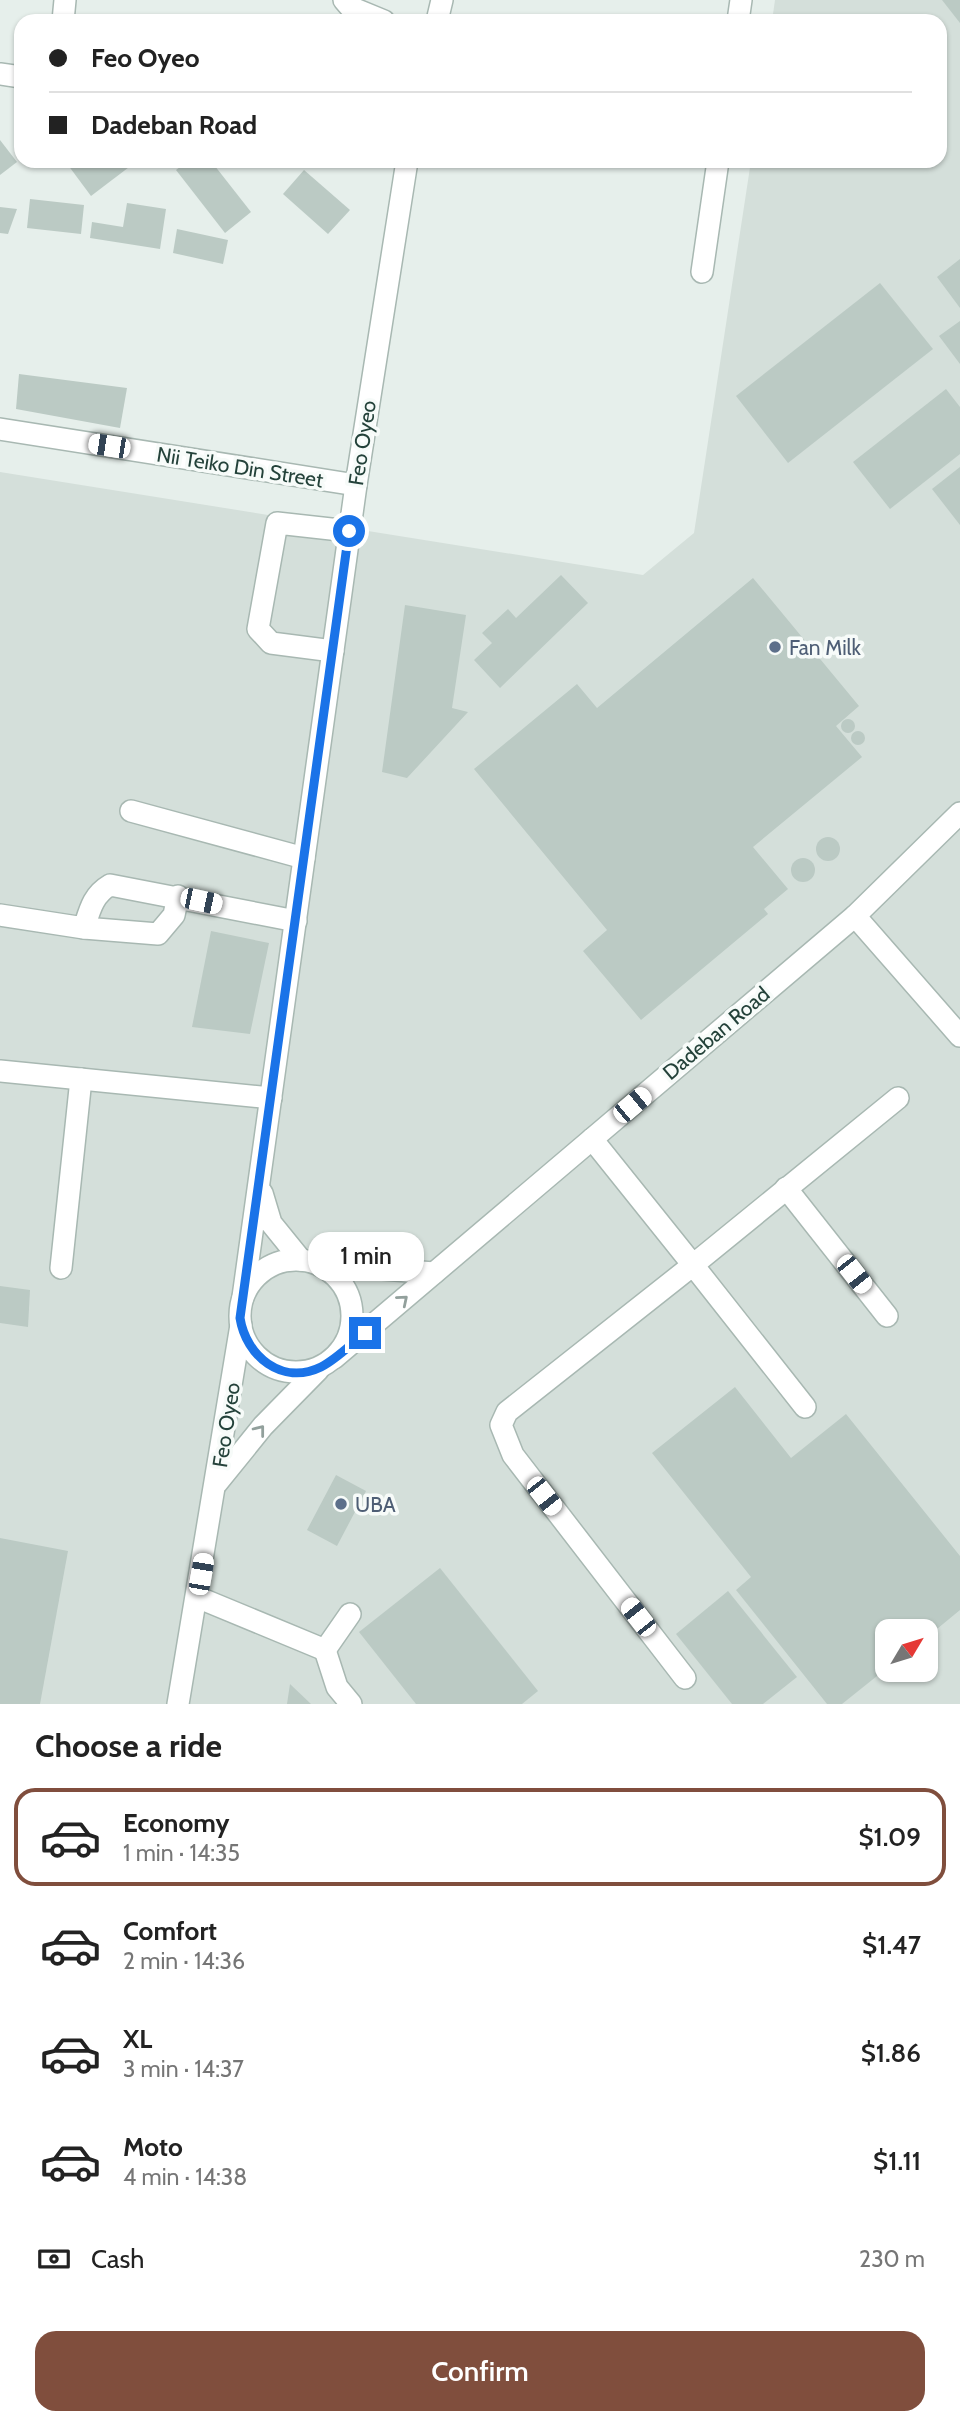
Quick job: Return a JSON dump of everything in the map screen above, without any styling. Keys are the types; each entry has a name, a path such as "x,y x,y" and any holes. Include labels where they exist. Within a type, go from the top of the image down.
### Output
{"street":[{"path":"344,0 350,7 367,14"},
{"name":"Feo Oyeo","path":"243,1297 349,531 410,168"},
{"path":"702,272 717,168"},
{"name":"Nii Teiko Din Street","path":"0,429 356,485"},
{"path":"333,651 271,643 263,638 258,629 277,523 349,531"},
{"path":"131,811 304,858"},
{"name":"Dadeban Road","path":"328,1362 855,916 960,813"},
{"path":"84,928 99,892 110,885 178,896 296,921"},
{"path":"0,915 84,928 159,934 174,915 178,896"},
{"path":"855,916 960,1036"},
{"path":"0,1071 271,1098"},
{"path":"61,1268 81,1079"},
{"path":"685,1678 513,1455 505,1441 501,1425 507,1412 898,1098"},
{"path":"592,1139 805,1408"},
{"name":"Feo Oyeo","path":"260,1184 271,1223 309,1262"},
{"path":"786,1188 887,1316"},
{"path":"309,1262 336,1278 349,1298 350,1330 328,1362 306,1372 275,1368 249,1349 241,1325 243,1297 257,1275 270,1266 309,1262 434,1273"},
{"name":"Feo Oyeo","path":"178,1704 217,1483 241,1325"},
{"name":"Feo Oyeo","path":"217,1483 272,1416 328,1362"},
{"path":"197,1597 325,1650 337,1686 351,1704"},
{"path":"325,1650 350,1614"}],"shaded area":[{"path":"775,0 960,0 960,1704 0,1704 0,472 643,575 694,533 750,168 947,168 947,14 773,14"}],"building":[{"path":"942,0 960,0 960,23"},
{"path":"0,140 14,158 14,164 0,175"},
{"path":"70,168 128,168 91,196"},
{"path":"216,168 251,212 225,233 176,170"},
{"path":"304,170 350,210 328,234 283,194"},
{"path":"30,199 84,205 81,234 27,228"},
{"path":"127,203 166,209 160,249 90,238 92,222 123,227"},
{"path":"0,207 17,209 8,234 0,233"},
{"path":"177,229 228,240 223,264 173,253"},
{"path":"960,259 960,308 937,277"},
{"path":"880,283 933,349 788,463 736,396"},
{"path":"960,321 960,364 939,336"},
{"path":"19,374 127,388 120,428 16,409"},
{"path":"946,389 960,407 960,454 890,509 853,462"},
{"path":"960,467 960,525 932,489"},
{"path":"561,575 588,603 500,688 474,660 492,643 482,633 508,609 516,618"},
{"path":"753,578 859,706 836,726 862,757 753,847 788,889 764,909 768,914 641,1020 583,951 607,930 474,769 577,684 597,708"},
{"path":"405,605 466,615 452,708 468,712 407,778 382,772"},
{"path":"848,719 853,721 853,731 848,733 843,731 841,726 843,721"},
{"path":"858,731 863,733 863,743 858,745 853,743 851,738 853,733"},
{"path":"828,837 837,840 840,849 837,858 828,861 819,858 816,849 819,840"},
{"path":"803,858 812,861 815,870 812,879 803,882 794,879 791,870 794,861"},
{"path":"211,931 269,943 250,1034 192,1027"},
{"path":"0,1286 30,1290 28,1327 0,1323"},
{"path":"735,1387 791,1458 846,1414 960,1556 960,1610 938,1628 938,1619 875,1619 875,1678 842,1704 827,1704 736,1590 751,1577 652,1453"},
{"path":"336,1475 366,1491 337,1546 307,1530"},
{"path":"0,1538 68,1551 40,1704 0,1704"},
{"path":"440,1568 538,1691 522,1704 416,1704 359,1632"},
{"path":"728,1591 797,1677 763,1704 732,1704 676,1634"},
{"path":"290,1684 311,1704 287,1704"}],"place":[{"name":"Fan Milk","path":"775,647"},
{"name":"UBA","path":"341,1504"}],"route":[{"path":"349,531 240,1318 249,1349 275,1368 290,1372 306,1372 321,1367 365,1333"}]}
